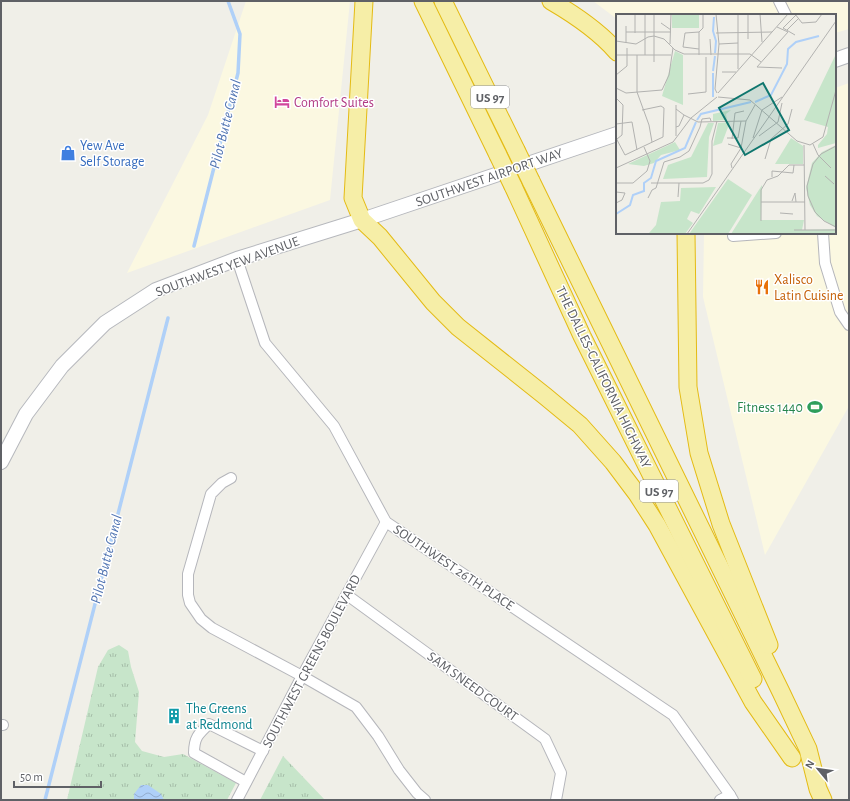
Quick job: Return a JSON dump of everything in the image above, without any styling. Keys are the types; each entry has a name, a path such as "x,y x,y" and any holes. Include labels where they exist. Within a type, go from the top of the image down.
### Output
{"highway":[{"path":"364,1 352,198 362,220 380,237 433,302 458,327 580,425 613,462 637,494 657,525 753,702 792,758"},
{"name":"THE DALLES-CALIFORNIA HIGHWAY","path":"423,1 513,186 582,336 792,758 820,794"},
{"name":"THE DALLES-CALIFORNIA HIGHWAY","path":"443,1 781,692 808,749 820,794"},
{"path":"551,1 576,17 609,43 616,51"},
{"path":"686,234 688,387 699,453 721,524 768,640 781,692"}],"main road":[{"path":"836,60 849,55"},
{"name":"SOUTHWEST AIRPORT WAY","path":"362,220 616,134"},
{"name":"SOUTHWEST YEW AVENUE","path":"1,462 26,414 57,372 105,323 156,290 237,259 362,220"}],"street":[{"path":"779,1 786,14"},
{"path":"733,236 762,234"},
{"path":"823,234 825,263 840,312 849,325"},
{"name":"SOUTHWEST 26TH PLACE","path":"237,259 265,343 334,426 386,522 672,715 732,797"},
{"path":"231,478 222,483 211,494 188,574 188,595 190,603 201,619 212,628 302,676 356,707 378,736 399,770 417,793 425,800"},
{"name":"SOUTHWEST GREENS BOULEVARD","path":"237,800 302,676 386,522"},
{"name":"SAM SNEED COURT","path":"347,595 545,739 561,773 556,800"},
{"path":"246,782 194,753 194,741 201,731 209,724 263,751"},
{"path":"720,800 732,797"}],"shaded area":[{"path":"246,1 350,1 330,200 127,273 208,115"},
{"path":"593,1 849,1 849,29 836,33 836,14 616,14 616,18"},
{"path":"849,83 849,406 765,555 703,297 704,234 836,234 836,88"}],"green space":[{"name":"The Greens at Redmond","path":"119,645 128,651 131,667 139,692 135,742 142,751 164,757 183,754 236,783 227,800 67,800 98,667 108,650"},
{"name":"The Greens at Redmond","path":"283,756 325,800 260,800"}],"water":[{"path":"141,785 148,785 161,794 164,800 134,800 134,794"}],"waterway":[{"name":"Pilot Butte Canal","path":"194,246 238,73 240,34 228,1"},
{"name":"Pilot Butte Canal","path":"45,800 168,318"}],"place":[{"name":"Comfort Suites","path":"282,102"},
{"name":"Yew Ave Self Storage","path":"68,153"},
{"name":"Xalisco Latin Cuisine","path":"762,287"},
{"name":"Fitness 1440","path":"815,407"},
{"name":"The Greens at Redmond","path":"174,716"}]}
